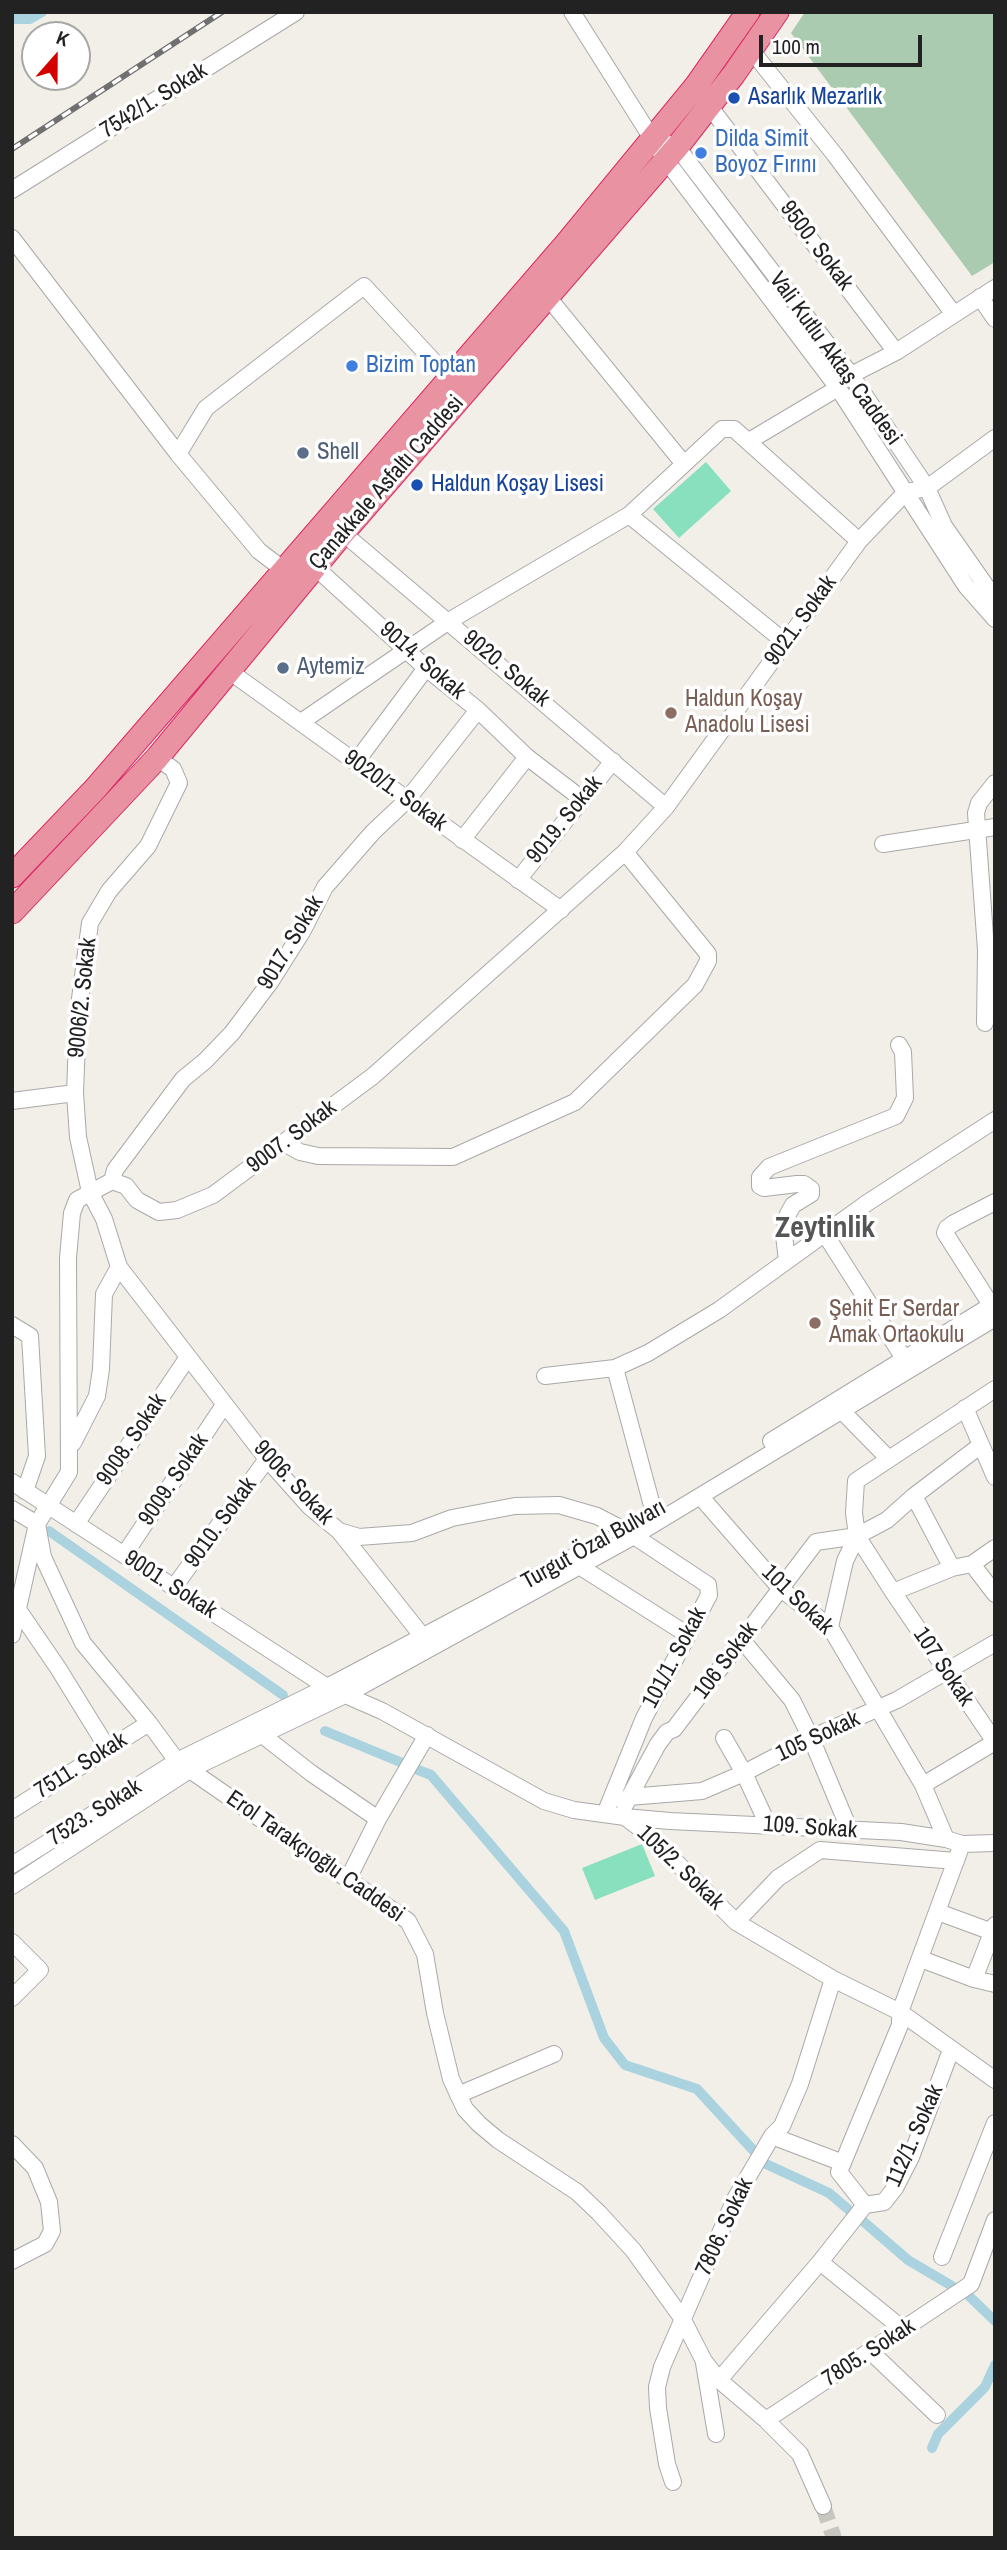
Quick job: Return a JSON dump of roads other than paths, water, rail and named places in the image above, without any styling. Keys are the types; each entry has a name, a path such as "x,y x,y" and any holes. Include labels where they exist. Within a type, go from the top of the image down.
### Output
{"highway":[{"name":"Çanakkale Asfaltı Caddesi","path":"12,876 95,789 557,254 696,86 748,12"},
{"name":"Çanakkale Asfaltı Caddesi","path":"12,912 157,758 343,533 710,107 777,12"}],"street":[{"name":"7542/1. Sokak","path":"12,190 296,12"},
{"path":"572,12 653,139 671,153"},
{"path":"751,50 835,155 953,313"},
{"name":"9500. Sokak","path":"710,107 896,352"},
{"name":"Vali Kutlu Aktaş Caddesi","path":"671,153 851,375 927,488 944,526 995,598"},
{"name":"Vali Kutlu Aktaş Caddesi","path":"671,153 838,388 966,586 995,619"},
{"path":"12,238 178,454 259,551 284,570"},
{"path":"178,454 206,408 364,286 449,379"},
{"path":"851,375 896,352 995,288"},
{"path":"547,296 684,464"},
{"path":"980,297 995,319"},
{"path":"749,441 838,388"},
{"path":"301,722 449,621 629,515 722,429 734,429 749,441 859,541"},
{"path":"906,492 927,488 995,438"},
{"name":"9021. Sokak","path":"666,807 859,541 906,492"},
{"path":"629,515 786,643"},
{"name":"9020. Sokak","path":"343,533 666,807"},
{"name":"9014. Sokak","path":"315,567 426,668 478,710 527,757 582,799"},
{"path":"356,762 426,668"},
{"name":"9020/1. Sokak","path":"229,671 561,910"},
{"name":"9017. Sokak","path":"112,1181 115,1170 183,1079 205,1061 232,1032 271,981 302,932 325,887 373,832 407,800 478,710"},
{"path":"462,840 527,757"},
{"name":"9006/2. Sokak","path":"119,1267 104,1219 90,1192 78,1138 75,1093 78,1014 90,923 109,891 148,846 179,783 173,769 157,758"},
{"name":"9019. Sokak","path":"517,880 613,761"},
{"path":"985,1023 990,955 976,813 979,803 995,783"},
{"name":"9007. Sokak","path":"112,1181 126,1186 137,1200 159,1212 177,1210 214,1195 373,1076 625,852 666,807"},
{"path":"883,844 995,827"},
{"path":"284,1143 300,1153 318,1156 453,1157 575,1102 695,985 708,961 708,954 625,852"},
{"path":"787,1261 784,1235 788,1214 793,1205 811,1194 811,1189 804,1184 764,1188 760,1186 760,1177 769,1167 896,1116 905,1098 902,1052 899,1045"},
{"path":"12,1101 75,1093"},
{"path":"545,1376 615,1368 648,1353 719,1310 825,1234 995,1120"},
{"path":"12,1635 37,1524 69,1472 71,1446 68,1258 72,1213 77,1200 112,1181"},
{"path":"994,1308 945,1233 947,1228 995,1202"},
{"path":"825,1234 903,1357"},
{"path":"71,1446 97,1396 104,1294 119,1267"},
{"name":"9006. Sokak","path":"119,1267 267,1459 309,1506 339,1531 359,1537 412,1533 452,1518 515,1506 559,1506 597,1516 629,1533"},
{"name":"Turgut Özal Bulvarı","path":"184,1765 261,1734 347,1694 579,1566 629,1533 653,1513 838,1406 903,1357 994,1308"},
{"name":"Turgut Özal Bulvarı","path":"184,1765 327,1687 700,1496 994,1308"},
{"path":"12,1325 30,1336 37,1456 19,1487"},
{"name":"9008. Sokak","path":"76,1524 188,1357"},
{"path":"615,1368 653,1513"},
{"path":"830,1627 845,1561 857,1535 854,1513 856,1481 995,1389"},
{"name":"9009. Sokak","path":"124,1555 224,1405"},
{"path":"838,1406 888,1458"},
{"path":"965,1408 995,1477"},
{"name":"106 Sokak","path":"617,1816 667,1732 674,1730 816,1542 857,1535 887,1520 981,1445"},
{"name":"9010. Sokak","path":"174,1587 267,1459"},
{"name":"9001. Sokak","path":"19,1487 327,1687 347,1694"},
{"name":"101 Sokak","path":"700,1496 781,1589 830,1627 923,1785 946,1839"},
{"path":"914,1496 952,1568"},
{"path":"12,1509 37,1524"},
{"name":"Erol Tarakçıoğlu Caddesi","path":"37,1524 43,1557 83,1643 184,1765 408,1921 425,1954 450,2079 465,2109 498,2140 578,2192 633,2250 682,2318 704,2361 719,2380 766,2420 800,2454 823,2506"},
{"path":"339,1531 423,1637"},
{"name":"101/1. Sokak","path":"617,1816 644,1718 709,1595 708,1585 629,1533"},
{"name":"107 Sokak","path":"857,1535 946,1673 995,1742"},
{"path":"893,1592 952,1568 972,1564 995,1548"},
{"path":"972,1564 995,1594"},
{"path":"579,1566 688,1635"},
{"path":"19,1611 108,1749"},
{"path":"742,1640 792,1700 850,1831"},
{"name":"105 Sokak","path":"629,1797 702,1791 878,1709 995,1643"},
{"name":"105/2. Sokak","path":"347,1694 427,1735 544,1801 574,1810 617,1816 649,1835 736,1922 833,1979 900,2012 995,2080"},
{"path":"644,1718 667,1732"},
{"name":"7511. Sokak","path":"12,1810 149,1723"},
{"path":"261,1734 311,1773 378,1819"},
{"path":"348,1879 378,1819 427,1735"},
{"path":"724,1738 768,1825"},
{"path":"923,1785 995,1742"},
{"path":"12,1886 184,1765"},
{"name":"7523. Sokak","path":"12,1865 184,1765"},
{"name":"109. Sokak","path":"617,1816 901,1832 962,1844 995,1843"},
{"path":"719,2380 865,2205 839,2172 900,2025 900,2012 962,1844"},
{"path":"736,1922 778,1878 820,1850 956,1861"},
{"path":"938,1912 993,1930 974,1979"},
{"path":"12,1942 40,1970 12,1998"},
{"path":"921,1959 995,1984"},
{"name":"7806. Sokak","path":"673,2482 665,2453 657,2387 662,2367 735,2199 772,2136 782,2126 800,2084 833,1979"},
{"name":"112/1. Sokak","path":"865,2205 884,2202 895,2188 911,2157 951,2050"},
{"path":"458,2095 554,2054"},
{"path":"942,2257 995,2123"},
{"path":"772,2136 843,2163"},
{"path":"12,2144 35,2168 49,2202 52,2231 45,2244 12,2261"},
{"path":"12,2165 35,2168"},
{"name":"7805. Sokak","path":"766,2420 971,2284 995,2220"},
{"path":"820,2262 904,2330"},
{"path":"870,2351 937,2415"},
{"path":"704,2361 716,2434"}],"waterway":[{"path":"12,19 30,19 42,12"},
{"path":"49,1531 283,1695"},
{"path":"325,1731 400,1762"},
{"path":"418,1770 431,1775 564,1931 604,2038 625,2065 697,2089 753,2150"},
{"path":"766,2164 829,2193 849,2210"},
{"path":"864,2222 908,2260 952,2286"},
{"path":"970,2297 995,2321"},
{"path":"932,2448 938,2434 985,2387 995,2365"}],"tunnel":[{"path":"823,2506 834,2538"}],"railway":[{"path":"12,149 222,12"}],"place":[{"name":"Asarlık Mezarlık","path":"734,98"},
{"name":"Dilda Simit Boyoz Fırını","path":"701,153"},
{"name":"Bizim Toptan","path":"352,366"},
{"name":"Shell","path":"303,453"},
{"name":"Haldun Koşay Lisesi","path":"417,485"},
{"name":"Aytemiz","path":"283,668"},
{"name":"Haldun Koşay Anadolu Lisesi","path":"671,713"},
{"name":"Şehit Er Serdar Amak Ortaokulu","path":"815,1323"}],"district":[{"name":"Zeytinlik","path":"825,1229"}]}
